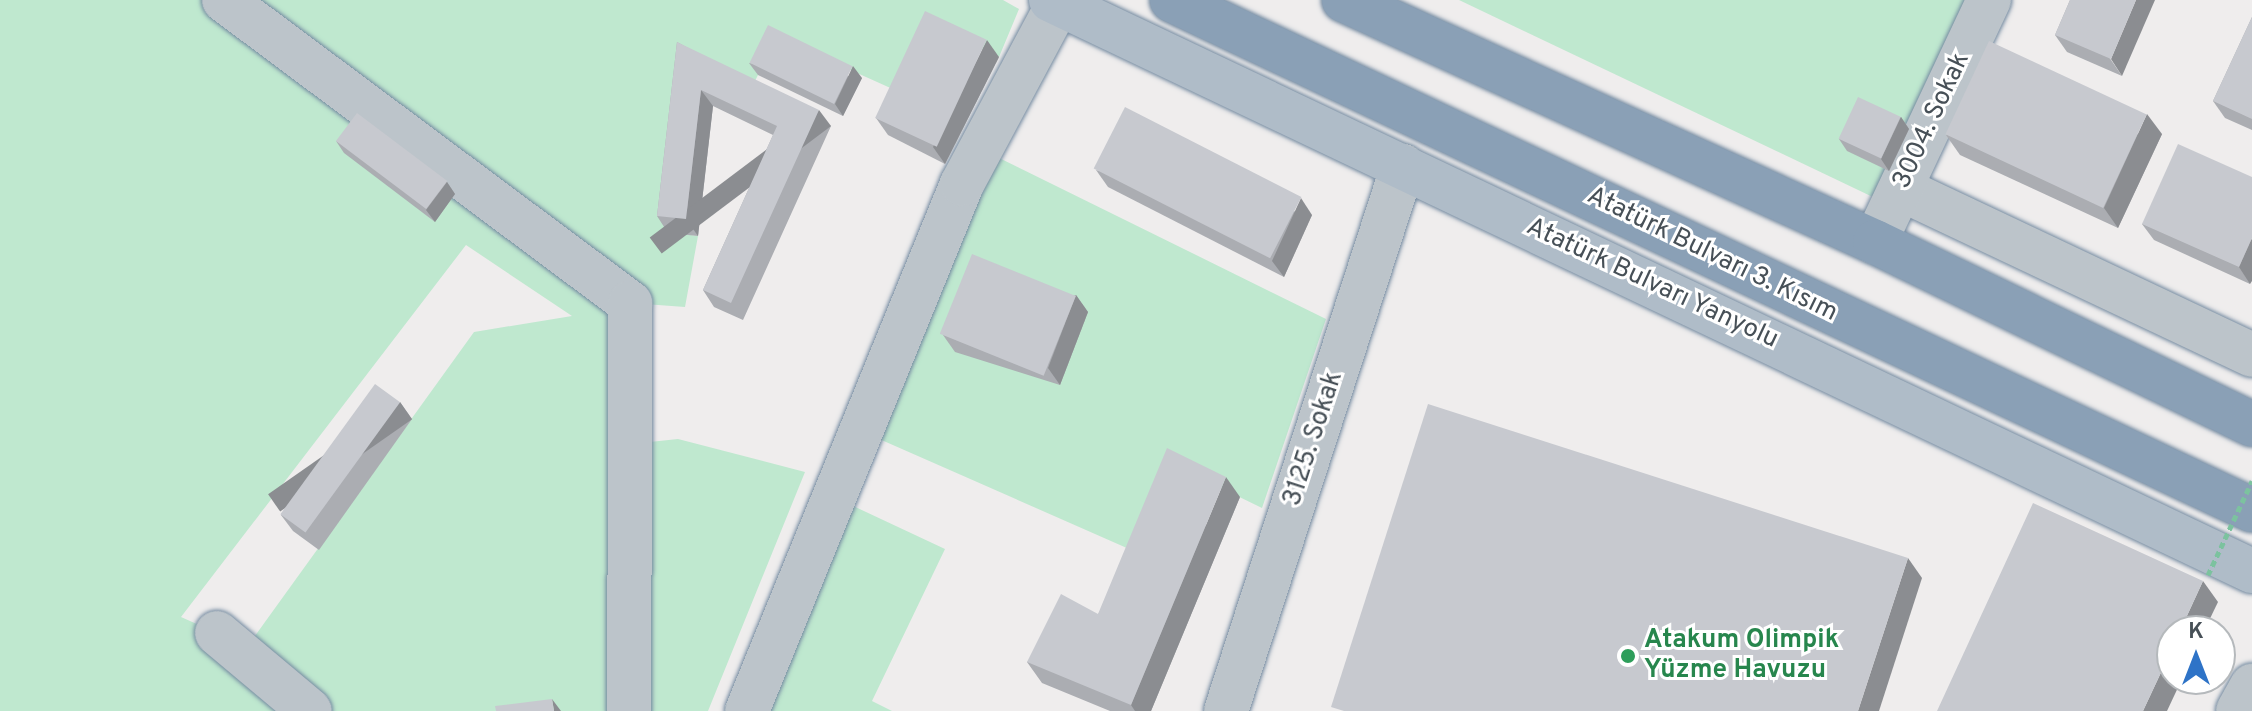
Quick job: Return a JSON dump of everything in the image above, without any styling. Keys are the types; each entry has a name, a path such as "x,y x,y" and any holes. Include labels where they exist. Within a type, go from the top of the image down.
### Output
{"highway":[{"name":"Atatürk Bulvarı 3. Kısım","path":"1172,0 2252,510"},
{"path":"1344,0 1875,242 2252,424"}],"main road":[{"name":"Atatürk Bulvarı Yanyolu","path":"1054,2 2252,571"}],"street":[{"path":"224,0 630,303 629,711"},
{"name":"3004. Sokak","path":"1875,242 1989,0"},
{"path":"747,711 962,184 1054,2"},
{"name":"3125. Sokak","path":"1226,711 1403,166"},
{"path":"1901,189 2252,355"},
{"path":"217,633 310,711"},
{"path":"2238,711 2252,686"}],"path":[{"path":"2208,575 2252,481"}],"green space":[{"path":"0,0 1003,0 1019,9 999,57 937,28 906,95 777,37 751,89 689,59 668,232 698,236 685,307 631,303 631,444 678,439 805,472 708,711 0,711","holes":["466,245 572,316 474,332 242,654 217,633 181,617"]},
{"path":"1459,0 1968,0 1877,199"},
{"path":"981,149 1326,319 1262,508 1182,469 1145,556 861,431"},
{"path":"834,497 945,549 872,701 892,711 747,711"}],"building":[{"path":"2070,0 2136,0 2111,59 2055,35"},
{"path":"925,11 987,40 937,147 875,118"},
{"path":"2252,17 2252,119 2213,101"},
{"path":"768,25 852,66 834,104 750,63"},
{"path":"1989,41 2147,115 2103,208 1945,134"},
{"path":"677,42 819,110 731,303 703,290 777,126 701,90 686,219 657,216"},
{"path":"1858,97 1901,117 1881,159 1839,139"},
{"path":"1125,107 1301,197 1270,258 1094,168"},
{"path":"357,113 447,181 426,209 336,141"},
{"path":"2178,144 2252,177 2252,238 2239,267 2142,224"},
{"path":"972,254 1076,296 1044,376 940,334"},
{"path":"375,384 400,402 305,532 280,514"},
{"path":"1428,404 1908,558 1858,711 1344,711 1331,707"},
{"path":"1167,448 1226,477 1131,705 1027,662 1061,594 1098,614"},
{"path":"2033,503 2203,581 2187,615 2156,615 2156,683 2143,711 1937,711"},
{"path":"552,699 554,711 496,711 495,706"}],"place":[{"name":"Atakum Olimpik Yüzme Havuzu","path":"1628,656"}]}
